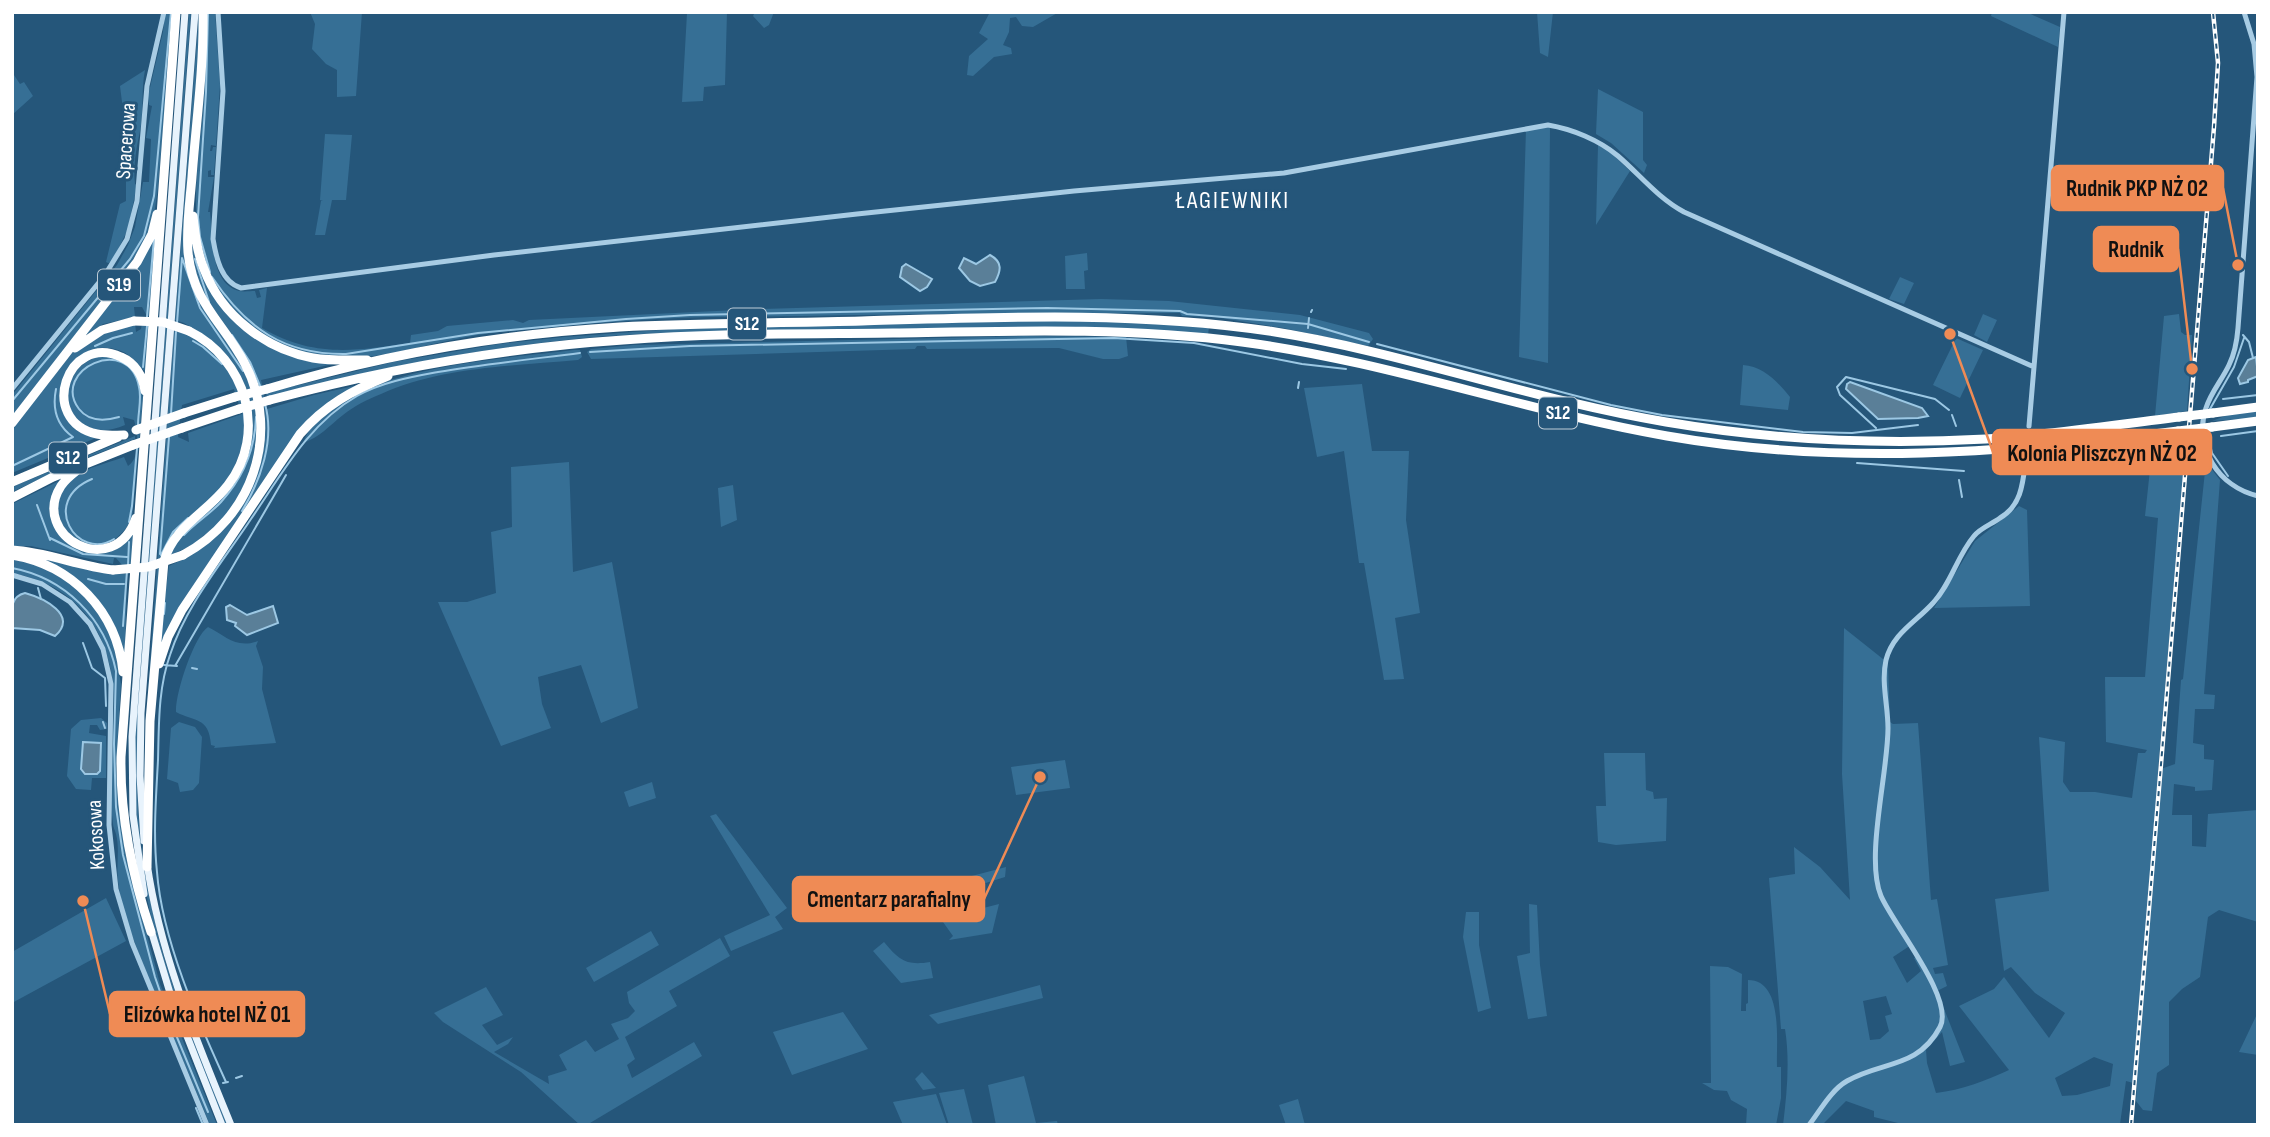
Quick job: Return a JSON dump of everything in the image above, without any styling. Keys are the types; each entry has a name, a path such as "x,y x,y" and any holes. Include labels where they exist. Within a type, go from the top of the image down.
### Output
{"highway":[{"name":"S19","path":"12,423 141,255 152,234 163,185 176,12"},
{"path":"12,552 37,552 113,570 153,566 183,555 216,533 237,508 255,471 261,437 260,407 250,374 205,305 193,277 188,248 203,12"},
{"path":"151,932 138,892 124,818 121,767 163,185"},
{"path":"190,198 196,240 204,269 221,299 237,319 260,337 304,356 331,360 376,361"},
{"name":"S12","path":"12,482 136,430 267,388 376,361 469,344 617,327 960,318 1134,318 1214,324 1299,336 1374,352 1606,411 1704,428 1779,437 1860,442 1955,440 2061,432 2258,407"},
{"path":"52,372 89,337 134,321 159,322 189,331 216,349 237,376 247,406 248,434 243,457 231,482 216,500 181,530 167,550 162,574 152,690 147,867"},
{"name":"S12","path":"12,498 133,445 239,409 348,380 411,367 550,346 681,337 1047,331 1115,332 1217,339 1301,351 1398,372 1607,425 1771,450 1852,454 1966,453 2068,444 2258,421"},
{"path":"124,435 96,434 84,430 74,421 67,410 64,397 65,381 71,369 91,355 105,353 119,356 130,362 139,373 147,403"},
{"path":"152,690 163,650 180,614 296,440 318,415 348,393 411,367"},
{"path":"86,464 61,486 56,499 57,521 68,538 79,546 92,550 113,546 130,531 139,506"},
{"path":"12,552 55,569 76,583 93,600 107,620 117,642 125,691"}],"main road":[{"path":"186,12 132,737 131,781 135,839 151,932 170,993 222,1125"},
{"path":"194,12 140,731 140,789 147,867 158,924 173,977 231,1125"}],"street":[{"name":"Spacerowa","path":"12,389 110,269 127,239 135,214 147,86 163,12"},
{"path":"218,12 223,91 213,239 225,276 231,284 241,288 494,255 834,216 1062,192 1284,173 1548,125 1586,137 1608,148 1659,195 1680,210 2034,367"},
{"path":"2029,426 2064,12"},
{"path":"2244,12 2254,44 2257,77 2238,328 2231,360 2206,407 2203,435 2207,454 2219,474 2236,487 2258,496"},
{"path":"1809,1125 1841,1084 1853,1077 1912,1058 1930,1041 1942,1022 1940,999 1885,904 1876,882 1876,855 1888,735 1885,665 1896,638 1939,596 1974,536 2014,506 2022,487 2026,458"},
{"name":"Kokosowa","path":"12,575 41,584 68,600 90,624 103,649 110,680 108,825 117,895 134,949 207,1125"}],"shaded area":[{"path":"165,12 173,12 153,222 127,269 12,417 12,395 117,265 135,227 143,182 149,182 151,139 146,138 152,106 149,105 148,96"},
{"path":"189,12 142,660 137,790 144,867 162,949 183,1013 228,1125 225,1125 186,1028 154,929 141,862 137,817 134,749"},
{"path":"199,12 200,33 186,215 198,300 242,363 258,417 257,442 246,484 227,517 191,546 168,556 174,542 233,484 251,410 210,339 175,320"},
{"path":"206,12 215,12 220,85 216,146 211,145 210,151 216,147 214,175 211,175 211,170 208,171 208,177 214,177 208,212 217,269 229,286 239,291 255,291 257,298 261,297 259,290 267,288 262,328 299,344 334,350 371,348 410,343 411,335 438,331 447,326 513,320 523,323 529,320 758,309 1101,299 1169,301 1300,315 1369,333 1373,339 1368,346 1283,328 1215,317 1182,316 1180,313 897,314 657,319 485,334 367,357 312,356 270,339 246,322 225,300 212,279 203,256 198,232 196,182 203,108"},
{"path":"310,12 362,12 356,96 337,97 337,70 326,64 312,49 315,24"},
{"path":"727,12 725,85 704,87 703,101 682,102 687,13"},
{"path":"755,12 774,12 769,25 764,28 753,16"},
{"path":"990,12 1059,12 1033,27 1022,26 1016,17 1010,18 1009,32 1003,45 1011,48 1012,54 994,57 973,76 967,75 969,56 988,39 979,33"},
{"path":"1537,12 1553,12 1548,57 1540,53"},
{"path":"1992,12 2026,12 2060,27 2058,47 1991,16"},
{"path":"145,70 135,164 137,185 128,229 112,262 108,263 106,262 120,204 126,201 126,169 133,134 125,126 134,120 122,102 120,86"},
{"path":"12,72 20,84 24,82 33,96 12,115"},
{"path":"1598,89 1643,112 1643,160 1647,165 1644,173 1611,143 1596,134"},
{"path":"1550,128 1548,363 1519,357 1526,129"},
{"path":"325,134 352,135 346,200 332,200 325,235 315,235 323,201 320,200"},
{"path":"1598,145 1609,151 1630,171 1596,225"},
{"path":"157,228 150,316 147,316 142,307 134,307 135,317 103,324 83,337"},
{"path":"191,229 201,268 250,334 333,364 261,380 267,409 358,385 303,427 157,656 169,566 195,552 217,535 236,513 251,489 261,462 265,434 264,406 256,377 200,288 193,259"},
{"path":"1087,253 1085,289 1066,289 1065,256"},
{"path":"990,255 1000,267 995,282 980,286 970,281 959,268 964,258 976,264"},
{"path":"906,264 932,279 927,287 920,291 900,277 902,267"},
{"path":"1900,277 1914,283 1904,304 1889,299"},
{"path":"1983,314 1997,320 1987,342 1974,335"},
{"path":"2179,314 2181,332 2192,335 2187,411 2155,416 2164,316"},
{"path":"1070,319 1209,326 1208,336 863,329 605,336 464,354 385,369 267,397 266,393 393,362 499,344 564,337 674,329"},
{"path":"135,323 136,332 141,329 142,323 150,324 146,372 125,353 101,348 84,353 72,363 64,378 61,395 65,412 76,427 96,438 12,473 12,428 73,352 89,339"},
{"path":"174,328 197,338 231,371 245,414 244,443 229,479 206,504 178,527 161,557 146,803 146,721","holes":["234,389 242,414 188,433 189,442 178,437 182,405"]},
{"path":"1024,336 1126,337 1128,356 1103,359 1059,348 927,349 925,346 917,346 915,349 591,359 587,352 591,349 633,345"},
{"path":"1956,338 1983,350 1960,398 1933,385"},
{"path":"580,350 582,357 578,360 478,369 404,385 356,406 303,443 320,418 348,398 383,383 423,371 465,363"},
{"path":"100,356 117,359 130,368 139,381 143,398 132,519 117,537 101,545 85,544 72,536 62,523 58,508 61,492 73,478 91,468 124,457 128,466 137,451 134,420 123,417 125,425 105,430 89,427 77,419 70,407 68,392 72,378 82,365"},
{"path":"2256,357 2258,376 2240,384 2238,378 2248,360"},
{"path":"1743,365 1757,368 1780,386 1790,397 1788,410 1740,405"},
{"path":"1850,382 1922,408 1928,416 1878,419 1846,389"},
{"path":"1362,384 1372,451 1409,451 1406,520 1420,613 1395,618 1404,679 1384,680 1364,563 1359,563 1344,451 1317,457 1304,388"},
{"path":"2258,410 2258,418 2212,421 2230,414"},
{"path":"135,436 135,439 12,492 12,487"},
{"path":"2186,442 2158,770 2175,764 2181,680 2206,462 2220,480 2204,694 2215,695 2214,709 2195,709 2193,743 2204,745 2204,759 2214,760 2212,790 2195,791 2195,787 2174,784 2172,815 2192,815 2192,846 2206,847 2208,814 2258,810 2258,922 2219,910 2208,917 2200,977 2169,1002 2169,1065 2157,1073 2152,1111 2143,1110 2136,1101 2137,1084 2126,1081 2120,1124 1906,1125 1874,1117 1874,1111 1846,1101 1822,1125 1783,1125 1787,1053 1785,1029 1781,1029 1769,878 1795,874 1794,847 1820,867 1850,900 1842,774 1844,628 1888,663 1890,722 1918,723 1931,900 1937,899 1948,965 1933,968 1935,974 1943,973 1947,986 1937,991 1965,1062 1950,1066 1942,1032 1926,1050 1936,1093 1955,1090 2009,1070 1959,1006 1994,989 2004,977 2049,1038 2065,1013 2035,993 2011,967 2004,971 1995,899 2049,891 2039,737 2065,742 2063,782 2070,792 2095,792 2132,798 2138,753 2145,753 2147,750 2106,742 2105,677 2145,677 2158,518 2145,516 2152,451","holes":["1911,945 1921,971 1907,983 1893,957","1886,996 1892,1014 1885,1016 1889,1031 1880,1039 1870,1040 1863,1001","2094,1057 2113,1064 2110,1086 2077,1095 2062,1096 2055,1078"]},
{"path":"569,462 573,572 612,562 638,708 601,723 581,665 538,677 542,704 551,728 501,746 438,602 467,602 496,593 491,532 512,527 511,467"},
{"path":"61,480 55,491 60,534 78,548 97,553 116,548 133,532 132,564 122,565 116,558 113,564 31,546 12,546 12,504"},
{"path":"733,485 737,520 721,527 718,488"},
{"path":"2019,506 2027,510 2030,606 1934,608 1975,541"},
{"path":"35,557 103,573 127,574 125,659 111,621 94,596 70,576"},
{"path":"12,559 40,566 72,584 98,611 113,638 121,684 116,767 125,852 160,984 217,1125 210,1125 144,967 122,903 111,798 113,691 110,665 102,641 88,617 72,600 45,583 12,573"},
{"path":"25,593 49,603 61,614 63,621 55,636 40,630 12,628 13,602"},
{"path":"230,605 247,615 273,606 278,623 247,635 235,626 236,623 227,620 226,607"},
{"path":"208,627 237,642 258,641 256,646 263,667 262,689 276,743 214,748 204,724 176,712 186,666 197,642"},
{"path":"101,718 107,723 107,729 100,730 97,725 90,725 89,733 106,736 106,778 92,778 91,790 76,789 67,776 71,729 81,720"},
{"path":"179,722 195,727 202,737 199,783 193,790 180,792 178,783 167,779 171,728"},
{"path":"83,742 101,743 100,771 97,774 85,774 81,769"},
{"path":"1604,753 1645,753 1646,790 1653,792 1654,799 1667,798 1666,841 1616,845 1598,842 1596,806 1606,806"},
{"path":"1065,760 1070,788 1016,795 1011,767"},
{"path":"652,782 656,798 629,807 624,792"},
{"path":"716,814 787,908 775,917 783,929 731,951 724,936 770,915 710,816"},
{"path":"1006,867 1005,877 928,901 932,909 942,906 948,917 999,904 992,933 949,940 953,936 943,922 908,922 905,906 843,922 835,912"},
{"path":"106,898 126,941 12,1003 12,952"},
{"path":"1529,904 1537,905 1540,965 1547,1016 1528,1019 1517,956 1530,953"},
{"path":"1466,912 1479,912 1479,945 1491,1008 1478,1012 1463,937"},
{"path":"651,931 659,945 594,982 586,968"},
{"path":"720,938 730,956 669,991 677,1006 625,1037 635,1059 627,1065 632,1078 694,1042 702,1056 590,1123 591,1125 580,1125 521,1072 443,1022 434,1013 486,987 503,1015 482,1025 497,1045 513,1037 508,1044 494,1052 549,1084 548,1076 567,1070 559,1055 586,1040 595,1052 619,1039 611,1024 628,1018 635,1011 629,1003 627,992"},
{"path":"884,942 904,960 915,963 930,962 933,978 901,983 873,951"},
{"path":"1710,966 1728,967 1742,974 1741,1011 1746,1011 1748,1003 1748,980 1760,983 1768,990 1773,1001 1777,1029 1777,1067 1781,1067 1781,1098 1776,1125 1746,1125 1747,1109 1731,1100 1727,1091 1714,1090 1702,1083 1711,1083"},
{"path":"1040,985 1043,998 938,1024 929,1015"},
{"path":"843,1012 868,1049 792,1075 773,1032"},
{"path":"2258,1012 2258,1055 2239,1052"},
{"path":"922,1072 936,1088 923,1090 915,1079"},
{"path":"1024,1076 1036,1123 1057,1121 1058,1125 996,1125 988,1085"},
{"path":"964,1089 973,1125 949,1125 939,1093"},
{"path":"936,1094 947,1125 903,1125 893,1102"},
{"path":"1298,1099 1305,1125 1286,1125 1279,1105"}],"waterway":[{"path":"12,401 130,259 144,236 154,196 171,12"},
{"path":"208,12 198,217 200,237 210,272"},
{"path":"147,317 154,239"},
{"path":"177,323 182,258 200,308 243,371"},
{"path":"195,259 209,302"},
{"path":"212,277 239,311 268,335 285,344 324,353 346,354 478,333 690,315 1047,308 1180,311 1187,314 1308,324 1369,342"},
{"path":"1308,328 1309,318"},
{"path":"143,367 147,326"},
{"path":"171,414 176,332"},
{"path":"95,346 132,333"},
{"path":"232,335 250,362 261,388"},
{"path":"2243,335 2249,342 2253,358"},
{"path":"590,352 690,346 1114,338 1194,343 1302,364 1346,369"},
{"path":"2210,409 2234,367 2244,338"},
{"path":"193,341 222,364"},
{"path":"1377,344 1611,405 1662,415 1803,432 1852,433 1918,425"},
{"path":"226,1082 193,1006 174,952 160,898 157,872 155,816 161,694 170,655 185,619 297,451 340,407 367,391 407,378 473,366 580,353"},
{"path":"119,417 98,419 79,409 73,395 75,382 83,371 94,363 108,360 121,362 132,371 140,391 138,425"},
{"path":"1876,428 1840,395 1837,387 1846,377 1935,399 1949,410"},
{"path":"1298,388 1299,382"},
{"path":"12,466 73,437 59,422 55,403 56,389"},
{"path":"2223,399 2258,395"},
{"path":"242,511 255,486 264,459 268,431 265,404"},
{"path":"1952,415 1956,426"},
{"path":"184,535 217,506 236,483 251,452 256,417"},
{"path":"2221,436 2258,431"},
{"path":"2207,432 2212,453 2228,476"},
{"path":"160,554 169,437"},
{"path":"129,522 137,448"},
{"path":"1857,463 1964,471"},
{"path":"175,666 286,475"},
{"path":"92,479 76,489 68,501 66,514 69,526 77,536 88,542 100,544 114,539"},
{"path":"1959,480 1962,497"},
{"path":"37,505 50,540"},
{"path":"161,555 173,532 188,518"},
{"path":"50,538 83,554 127,557"},
{"path":"128,565 129,542"},
{"path":"12,568 49,581 80,603 103,634 111,652 116,671 116,807 123,855 155,977 208,1112"},
{"path":"123,626 127,571"},
{"path":"88,579 106,584 124,584"},
{"path":"38,588 41,599"},
{"path":"164,614 165,603"},
{"path":"83,643 92,668 105,678 106,706"},
{"path":"164,665 177,666"},
{"path":"192,668 197,669"},
{"path":"103,722 105,728"},
{"path":"236,1078 242,1076"},
{"path":"223,1083 228,1082"},
{"path":"196,1108 203,1125"}],"tunnel":[{"path":"2026,458 2029,426"}],"railway":[{"path":"2131,1125 2214,127 2218,63 2213,12"}],"place":[{"name":"Rudnik PKP NŻ 02","path":"2238,265"},
{"name":"Kolonia Pliszczyn NŻ 02","path":"1950,334"},
{"name":"Rudnik","path":"2192,369"},
{"name":"Cmentarz parafialny","path":"1040,777"},
{"name":"Elizówka hotel NŻ 01","path":"83,901"}],"district":[{"name":"ŁAGIEWNIKI","path":"1233,200"}]}
